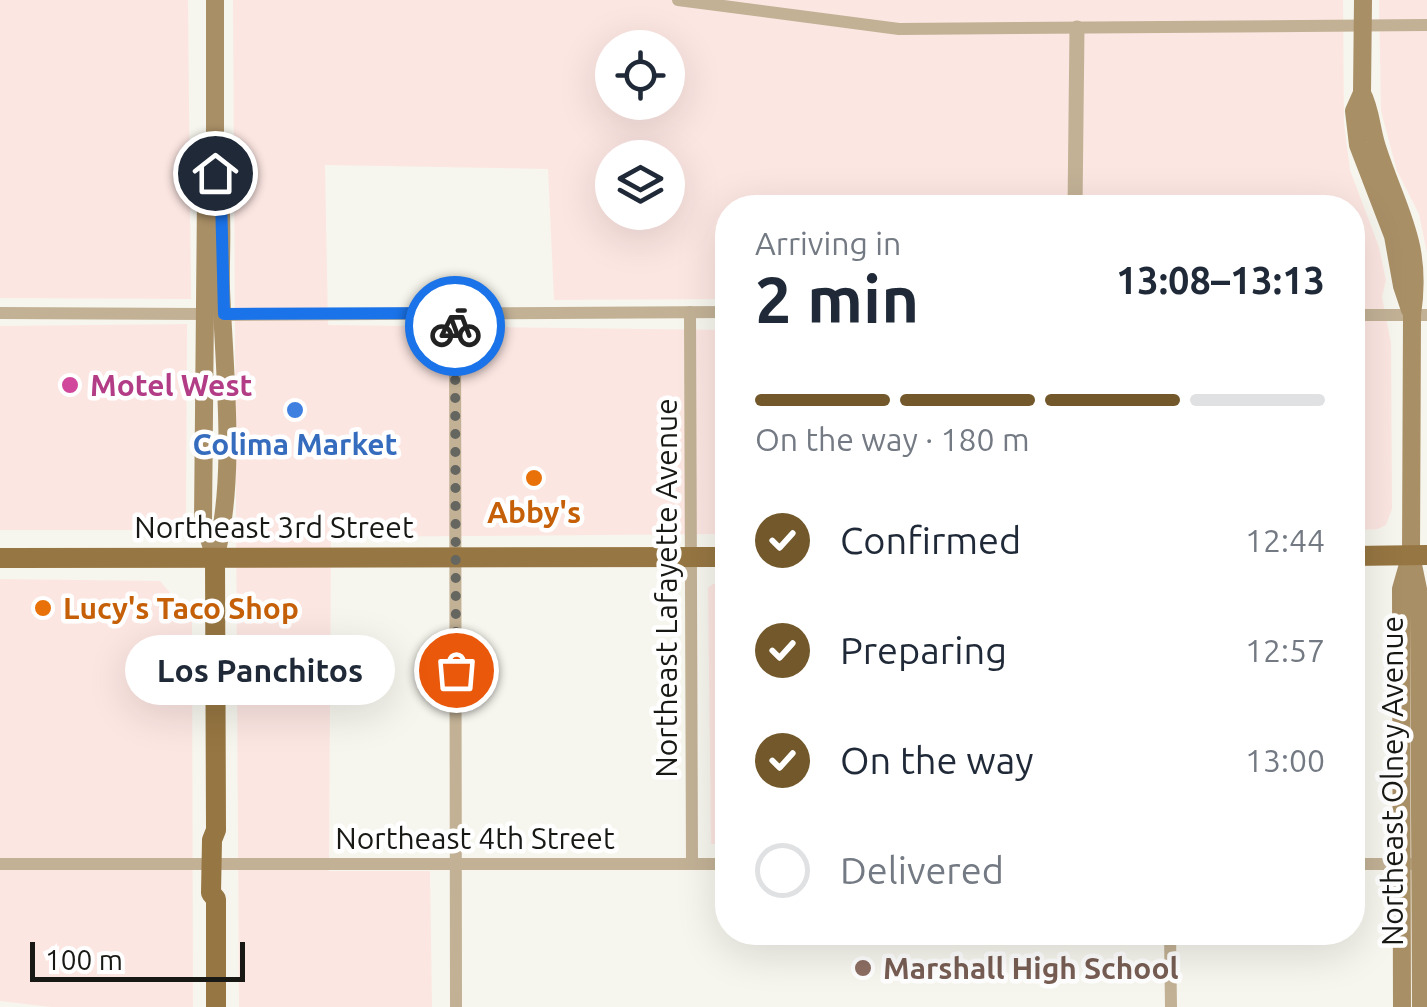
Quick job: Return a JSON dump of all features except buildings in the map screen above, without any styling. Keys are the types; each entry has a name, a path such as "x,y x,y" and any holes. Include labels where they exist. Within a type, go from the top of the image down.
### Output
{"main road":[{"path":"216,0 215,173 221,197 214,314 225,522 215,558 216,830 212,840 222,894 216,900 216,1007"},
{"name":"Northeast Olney Avenue","path":"1363,0 1362,93 1354,111 1358,146 1393,236 1402,286 1419,315 1419,556 1401,589 1420,1007"},
{"name":"Northeast 3rd Street","path":"0,558 715,556"},
{"path":"1365,556 1419,556"},
{"name":"Northeast Olney Avenue","path":"1402,1007 1416,864"}],"street":[{"path":"678,0 899,29 1427,25"},
{"path":"1075,195 1077,28"},
{"path":"455,289 456,1007"},
{"name":"Northeast Lafayette Avenue","path":"690,312 692,864"},
{"path":"0,313 715,312"},
{"path":"1365,315 1419,315"},
{"name":"Northeast 4th Street","path":"0,864 715,864"},
{"path":"1365,864 1416,864"},
{"path":"1170,945 1170,1007"}],"shaded area":[{"path":"0,0 188,0 191,299 0,298"},
{"path":"233,0 1343,0 1344,123 1350,170 1359,195 715,195 715,299 554,300 548,169 325,165 328,325 715,330 715,534 331,537 329,871 430,871 432,1007 239,1007"},
{"path":"1379,0 1427,0 1427,253 1419,214 1397,171 1381,111"},
{"path":"1365,210 1386,280 1382,297 1391,343 1392,509 1386,525 1365,530"},
{"path":"187,324 186,530 0,530 0,326"},
{"path":"0,579 160,581 192,619 193,1007 51,1007 0,1001"},
{"path":"715,584 715,844 711,844 708,588"}],"way so far":[{"path":"455,326 456,670"}],"place":[{"name":"Motel West","path":"70,385"},
{"name":"Colima Market","path":"295,410"},
{"name":"Abby's","path":"534,478"},
{"name":"Lucy's Taco Shop","path":"43,608"},
{"name":"Los Panchitos","path":"456,670"},
{"name":"Marshall High School","path":"863,968"}],"route":[{"path":"215,173 221,197 224,314 455,313 455,326"}]}
